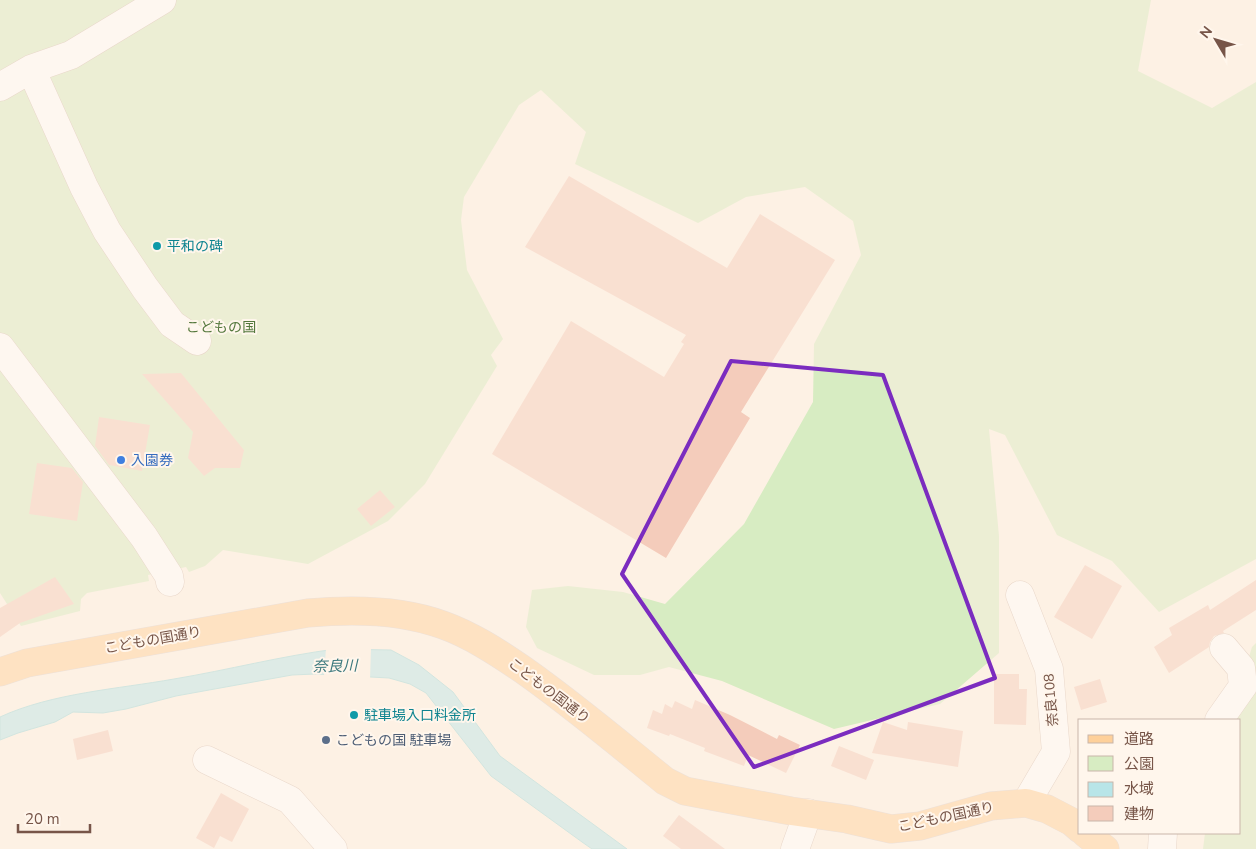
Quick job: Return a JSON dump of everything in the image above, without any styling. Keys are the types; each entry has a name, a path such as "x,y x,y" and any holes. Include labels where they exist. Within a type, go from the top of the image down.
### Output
{"main road":[{"name":"こどもの国通り","path":"0,672 27,662 308,613 351,610 415,617 442,624 501,655 547,687 665,781 685,791 847,819 891,829 920,826 991,806 1026,803 1048,810 1072,822 1078,827"},
{"path":"1086,834 1105,849"}],"street":[{"path":"0,87 31,69 71,55 162,0"},
{"path":"31,69 84,187 107,231 145,288 172,324 197,341"},
{"path":"0,347 144,537 169,576 170,582"},
{"name":"奈良108","path":"1020,595 1049,668 1056,752 1026,803"},
{"path":"1220,719 1243,686 1240,668 1224,648"},
{"path":"207,760 290,800 333,849"},
{"path":"795,849 808,813"},
{"path":"1162,849 1164,834"}],"highlighted area":[{"path":"731,361 883,375 995,678 754,767 622,574"}],"green space":[{"name":"こどもの国","path":"0,0 1151,0 1138,71 1212,108 1256,82 1256,559 1159,612 1112,561 1057,535 1005,435 989,429 999,536 999,653 940,704 834,729 722,681 669,667 640,675 594,675 537,648 526,627 532,590 568,586 623,592 665,604 744,524 813,402 814,344 861,255 853,221 805,187 746,197 698,223 575,164 586,132 541,90 519,105 464,197 461,220 467,270 503,339 491,355 497,366 425,484 388,521 308,564 223,550 205,566 189,572 186,567 148,575 149,581 87,593 81,599 80,611 21,626 0,593"},
{"path":"1256,643 1256,849 1203,849 1205,834 1241,834 1241,719 1230,719 1252,647"}],"water":[{"name":"奈良川","path":"336,649 391,650 419,665 453,692 500,756 627,849 592,849 582,842 491,776 426,693 410,684 389,678 315,674 292,675 176,696 103,713 73,712 55,722 0,740 0,717 41,702"}],"pier":[{"path":"371,647 370,679 324,677 326,648"}],"building":[{"path":"569,176 727,268 760,214 835,260 741,412 750,418 666,558 492,454 571,321 664,377 684,344 681,342 686,335 525,247"},
{"path":"181,373 244,450 240,468 215,468 204,476 188,458 193,432 142,374"},
{"path":"99,417 150,425 142,471 109,465 95,446"},
{"path":"37,463 72,468 83,482 77,521 29,514"},
{"path":"380,490 395,507 371,526 357,509"},
{"path":"1085,565 1122,586 1092,639 1054,617"},
{"path":"55,577 74,604 20,623 0,637 0,608"},
{"path":"1256,580 1256,610 1223,631 1224,633 1214,636 1209,647 1169,673 1154,647 1172,635 1169,628 1208,605 1210,610"},
{"path":"994,674 1019,674 1019,689 1027,689 1026,725 994,724"},
{"path":"1100,679 1107,702 1081,710 1074,687"},
{"path":"695,700 777,739 779,735 800,745 786,773 748,755 744,766 704,751 705,748 670,734 669,736 647,728 653,710 662,714 665,704 672,708 675,701 692,709"},
{"path":"883,722 907,730 908,722 963,731 958,767 872,753"},
{"path":"108,730 113,751 77,760 73,739"},
{"path":"839,746 874,760 866,780 831,766"},
{"path":"221,793 249,809 232,842 220,836 214,848 196,838"},
{"path":"679,815 725,849 681,849 663,836"}],"place":[{"name":"平和の碑","path":"157,246"},
{"name":"入園券","path":"121,460"},
{"name":"駐車場入口料金所","path":"354,715"},
{"name":"こどもの国 駐車場","path":"326,740"}]}
